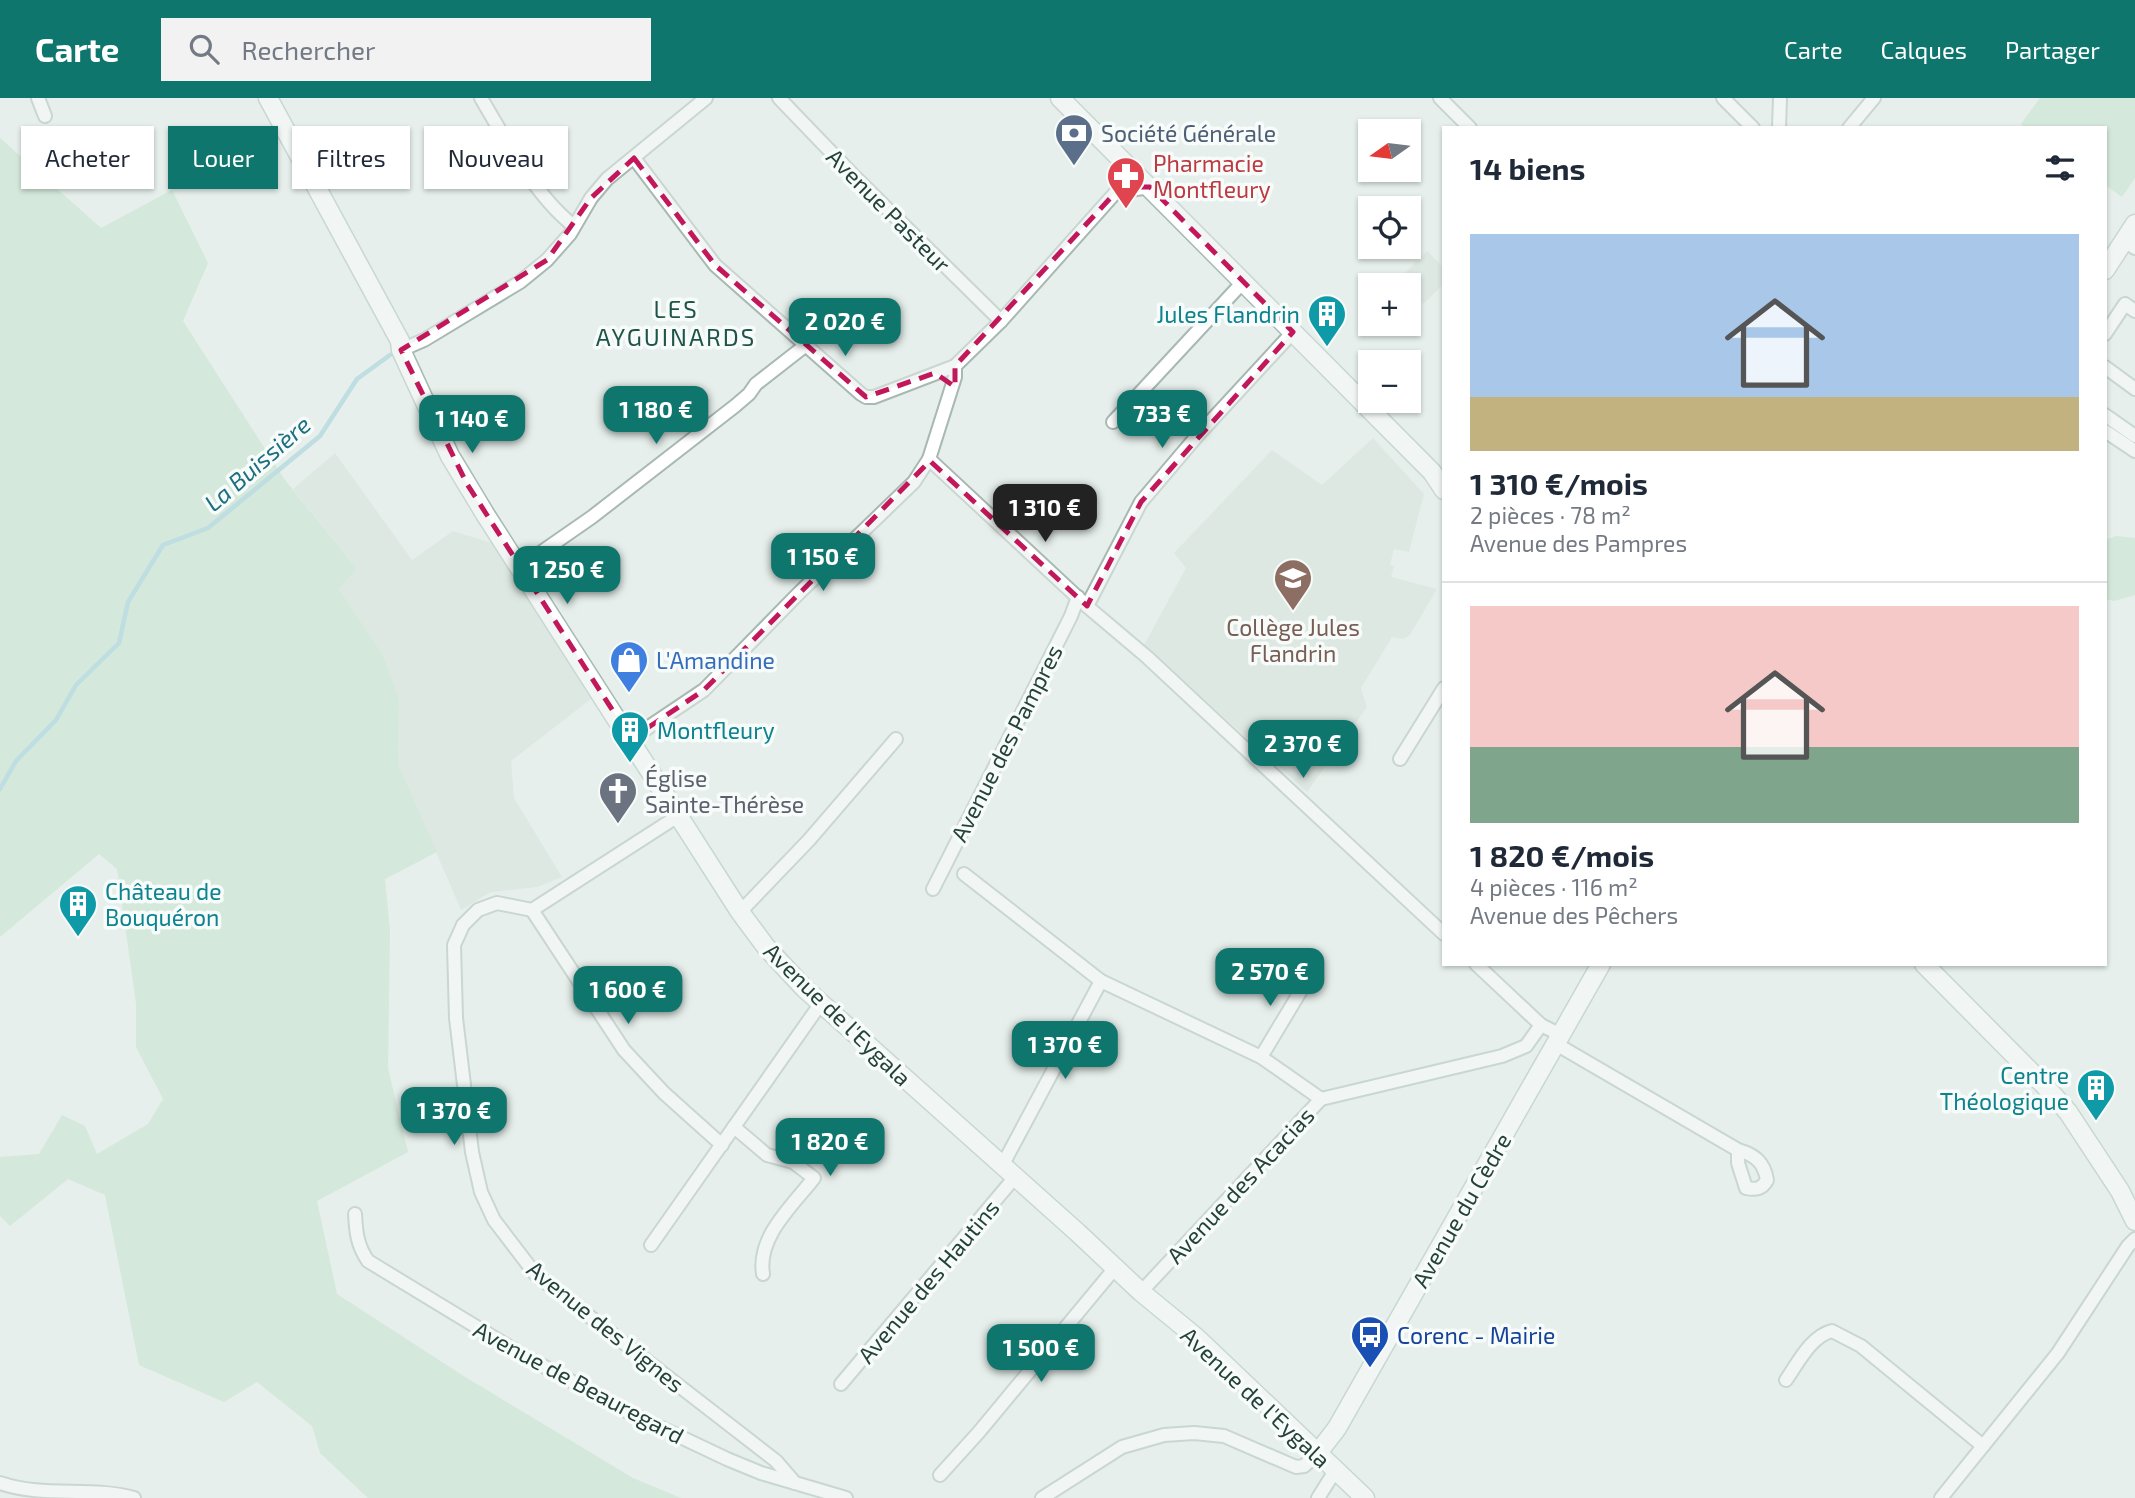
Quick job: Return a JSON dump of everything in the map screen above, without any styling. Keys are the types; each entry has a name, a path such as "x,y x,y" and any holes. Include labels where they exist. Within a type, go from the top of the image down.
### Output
{"street":[{"path":"38,98 45,116"},
{"name":"Avenue de l'Eygala","path":"261,98 392,342 401,350"},
{"name":"Avenue de l'Eygala","path":"268,98 400,341 401,350 450,456 678,816 766,947 821,1003 1141,1293 1196,1338 1335,1471 1356,1495"},
{"path":"481,98 514,154 559,215 574,226"},
{"path":"401,350 424,340 520,282 547,260 607,179 706,98"},
{"name":"Avenue Pasteur","path":"779,98 1001,321"},
{"path":"1059,98 1438,475"},
{"path":"1440,98 1468,126"},
{"path":"1723,98 1751,126"},
{"path":"1779,126 1780,98"},
{"path":"1851,126 1874,98"},
{"path":"634,158 715,265 866,397 874,397 955,366 1001,321 1116,192 1124,175 1123,161"},
{"path":"1116,192 1150,187"},
{"path":"2107,268 2129,244 2135,224"},
{"path":"1113,422 1243,282"},
{"path":"2107,331 2125,304 2135,311"},
{"name":"Avenue des Pampres","path":"933,889 1071,617 1141,502 1196,436 1293,332"},
{"path":"520,567 592,517 749,394 756,384 806,345"},
{"path":"631,739 704,690 799,593 915,482 929,459 951,389 955,366"},
{"path":"2107,368 2135,389"},
{"path":"935,373 945,380 951,389"},
{"path":"2107,416 2135,436"},
{"path":"2107,432 2135,452"},
{"path":"929,459 1082,602 1147,657 1442,932"},
{"path":"1400,759 1442,691"},
{"path":"740,912 809,840 896,739"},
{"path":"678,816 532,910 624,1050 664,1093 722,1145"},
{"path":"964,874 1101,981 1261,1057 1321,1099"},
{"name":"Avenue des Vignes","path":"532,910 497,903 478,910 463,925 454,944 456,1018 470,1142 481,1192 494,1220 536,1275 776,1461 795,1483"},
{"path":"1478,966 1558,1040 1738,1150"},
{"name":"Avenue du Cèdre","path":"1317,1454 1337,1428 1600,966"},
{"path":"1926,966 2068,1112 2074,1125 2099,1157 2134,1212"},
{"path":"1261,1057 1309,976"},
{"name":"Avenue des Hautins","path":"841,1384 1008,1171 1101,981"},
{"path":"652,1245 821,1003"},
{"name":"Avenue des Acacias","path":"1141,1293 1321,1099 1502,1056 1526,1046 1541,1025"},
{"path":"734,1127 767,1155 793,1162 814,1178 768,1238 760,1260 763,1274"},
{"name":"Avenue de Beauregard","path":"355,1214 357,1240 368,1261 521,1354 628,1412 727,1459 761,1473 846,1498"},
{"path":"1941,1498 2058,1353 2135,1239"},
{"path":"940,1475 1115,1268"},
{"path":"1786,1380 1814,1341 1822,1334 1832,1331 1861,1346 1983,1446"},
{"path":"1042,1498 1122,1447 1164,1435 1194,1433 1224,1436 1296,1467 1310,1462 1317,1454"},
{"path":"1318,1498 1335,1471"},
{"path":"0,1483 33,1492 111,1493 134,1498"}],"highlighted area":[{"path":"634,158 715,265 866,397 935,373 955,387 955,366 1116,192 1136,187 1150,187 1293,332 1141,502 1087,606 930,461 704,690 631,739 467,484 401,350 547,260 591,198"}],"shaded area":[{"path":"1427,251 1442,266 1442,286 1423,304 1421,273 1405,273"},
{"name":"Collège Jules Flandrin","path":"1373,438 1424,494 1409,552 1394,549 1390,565 1394,566 1391,577 1437,589 1410,635 1403,639 1392,637 1361,688 1367,707 1307,792 1144,645 1186,568 1174,553 1272,450 1322,485"},
{"path":"335,453 412,560 453,531 492,543 591,699 511,761 514,798 562,877 537,887 491,892 461,910 398,764 399,699 383,655 339,589 357,569 293,489"}],"green space":[{"path":"2040,98 2135,98 2135,178 2122,197 2107,186 2107,126 2021,124"},
{"path":"0,138 21,157 21,189 57,189 101,228 172,190 208,263 183,321 285,480 357,569 339,589 383,655 399,699 398,764 437,852 385,879 390,932 388,1068 408,1152 317,1201 337,1294 462,1375 633,1478 681,1498 368,1498 320,1453 312,1426 257,1382 224,1402 139,1365 105,1195 68,1179 10,1226 0,1216 0,1157 39,1154 62,1115 85,1126 97,1154 148,1124 163,1099 136,1047 136,1003 117,869 99,854 0,937"},
{"path":"2116,536 2135,538 2135,595 2114,601 2107,599 2107,539"}],"waterway":[{"name":"La Buissière","path":"0,789 16,761 56,720 76,685 119,643 128,602 163,545 208,528 320,436 357,379 390,355"}],"place":[{"name":"Société Générale","path":"1074,167"},
{"name":"Pharmacie Montfleury","path":"1126,210"},
{"name":"Jules Flandrin","path":"1327,348"},
{"name":"Collège Jules Flandrin","path":"1293,612"},
{"name":"L'Amandine","path":"629,694"},
{"name":"Montfleury","path":"630,764"},
{"name":"Église Sainte-Thérèse","path":"618,825"},
{"name":"Château de Bouquéron","path":"78,938"},
{"name":"Centre Théologique","path":"2096,1122"},
{"name":"Corenc - Mairie","path":"1370,1369"}],"district":[{"name":"LES AYGUINARDS","path":"676,322"}]}
